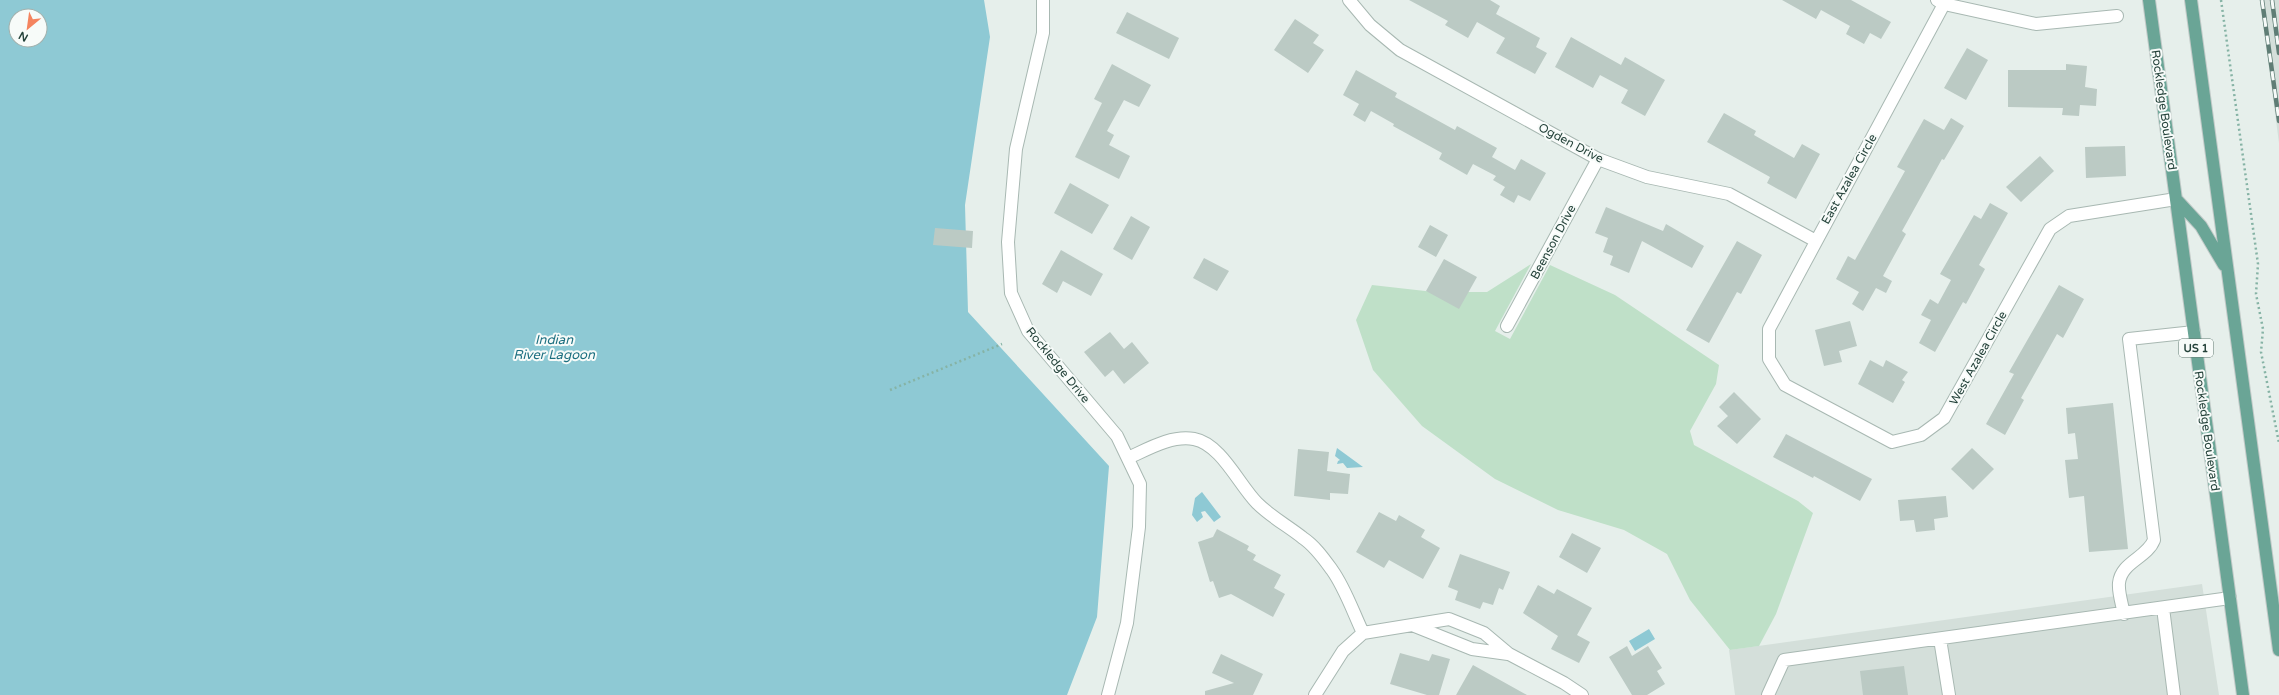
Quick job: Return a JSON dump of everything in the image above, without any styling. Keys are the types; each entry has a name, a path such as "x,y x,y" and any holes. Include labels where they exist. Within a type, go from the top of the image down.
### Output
{"main road":[{"name":"Rockledge Boulevard","path":"2149,0 2243,695"},
{"path":"2191,0 2279,650"},
{"path":"2176,199 2201,226 2228,272"}],"street":[{"name":"Rockledge Drive","path":"1043,0 1043,33 1016,149 1008,242 1011,293 1028,332 1117,436 1140,484 1139,527 1127,623 1108,695"},
{"name":"Ogden Drive","path":"1349,0 1370,25 1400,50 1598,159 1647,177 1730,194 1816,240"},
{"path":"1940,2 2036,24 2117,16"},
{"name":"East Azalea Circle","path":"1768,359 1769,330 1940,2"},
{"name":"Beenson Drive","path":"1507,326 1598,159"},
{"name":"West Azalea Circle","path":"1768,359 1785,385 1892,442 1921,435 1944,418 2050,229 2069,216 2176,199"},
{"path":"2124,614 2119,588 2122,574 2126,567 2151,548 2154,540 2129,338 2194,332"},
{"path":"1128,458 1174,439 1196,440 1211,448 1228,466 1256,503 1271,516 1304,538 1318,553 1342,588 1363,633"},
{"path":"1768,695 1784,660 2124,614 2230,598"},
{"path":"2163,608 2174,695"},
{"path":"1315,695 1343,651 1363,633 1449,619 1484,633 1510,654 1564,683 1582,695"},
{"path":"1411,625 1472,649 1510,654"},
{"path":"1940,639 1949,695"}],"path":[{"path":"2221,0 2258,264 2256,294 2263,329 2261,352 2279,443"},
{"path":"890,390 1002,344"}],"shaded area":[{"path":"2260,0 2279,0 2279,143"},
{"path":"2202,584 2219,695 1735,695 1729,650"}],"green space":[{"path":"1531,264 1495,331 1510,339 1550,265 1615,295 1719,365 1716,384 1690,431 1694,445 1798,501 1813,513 1776,614 1759,646 1730,650 1690,600 1667,554 1624,530 1558,510 1495,479 1422,426 1373,370 1356,320 1372,285 1434,292 1487,292"}],"water":[{"name":"Indian River Lagoon","path":"0,0 984,0 990,37 965,205 968,312 1109,466 1097,617 1067,695 0,695"},
{"path":"1337,448 1363,467 1347,468 1343,463 1337,464 1340,460 1335,456"},
{"path":"1202,492 1221,517 1214,522 1205,511 1201,512 1203,517 1197,522 1192,515 1195,498"},
{"path":"1649,629 1655,639 1635,651 1629,641"}],"building":[{"path":"1409,0 1490,0 1500,6 1496,14 1540,38 1536,47 1547,53 1535,74 1496,53 1505,38 1477,22 1468,38 1445,25 1448,21"},
{"path":"1782,0 1851,0 1891,22 1881,39 1870,33 1864,44 1846,34 1850,26 1821,10 1816,19"},
{"path":"1127,12 1179,38 1169,59 1116,33"},
{"path":"1295,19 1319,35 1313,43 1324,50 1308,73 1274,50"},
{"path":"1571,37 1621,65 1625,57 1665,80 1645,116 1621,103 1628,90 1600,75 1593,88 1555,67"},
{"path":"1967,48 1988,60 1966,100 1944,88"},
{"path":"1112,64 1151,85 1139,107 1124,100 1107,131 1114,135 1109,145 1130,156 1119,179 1075,157 1102,103 1094,99"},
{"path":"2066,64 2087,66 2085,87 2097,89 2096,106 2080,105 2079,116 2062,115 2063,108 2008,107 2008,70 2066,70"},
{"path":"1356,70 1397,93 1395,97 1455,130 1457,126 1497,148 1492,157 1515,170 1521,159 1546,173 1530,201 1518,195 1514,203 1500,195 1505,187 1493,180 1496,176 1473,164 1467,175 1439,159 1442,153 1393,126 1394,124 1371,111 1365,122 1353,115 1359,104 1343,95"},
{"path":"1724,113 1756,131 1754,135 1794,158 1802,144 1820,154 1796,199 1767,183 1770,177 1707,142"},
{"path":"1951,118 1964,126 1944,160 1942,159 1902,231 1906,234 1883,276 1892,281 1886,293 1876,288 1863,311 1852,304 1859,292 1836,279 1848,256 1855,260 1905,171 1897,167 1924,119 1944,130"},
{"path":"2125,146 2126,176 2086,178 2085,147"},
{"path":"2040,156 2054,171 2021,202 2006,187"},
{"path":"1070,183 1109,205 1092,234 1054,213"},
{"path":"1990,203 2008,213 1979,265 1985,269 1966,304 1963,302 1935,352 1919,343 1931,320 1921,315 1930,299 1938,304 1951,280 1940,274 1974,215 1981,219"},
{"path":"1606,207 1663,231 1666,224 1704,246 1692,268 1642,241 1629,273 1610,265 1613,256 1603,252 1608,238 1595,233"},
{"path":"1131,216 1150,227 1132,260 1113,249"},
{"path":"1430,225 1448,235 1436,257 1418,247"},
{"path":"935,228 973,231 972,248 933,245"},
{"path":"1737,241 1762,255 1741,294 1737,292 1709,343 1686,330"},
{"path":"1061,250 1103,274 1091,296 1063,281 1057,293 1042,284"},
{"path":"1204,258 1229,271 1217,291 1193,278"},
{"path":"1444,259 1477,277 1459,309 1426,291"},
{"path":"2059,285 2084,299 2063,338 2057,334 2021,398 2024,400 2005,435 1986,424 2014,374 2009,372"},
{"path":"1850,321 1857,346 1839,351 1842,362 1824,366 1815,330"},
{"path":"1110,332 1124,349 1132,342 1149,363 1124,384 1113,370 1105,377 1084,352"},
{"path":"1870,360 1883,367 1886,360 1908,372 1902,380 1905,382 1893,403 1858,384"},
{"path":"1734,392 1761,419 1737,444 1717,426 1728,416 1719,407"},
{"path":"2113,403 2128,549 2089,552 2084,496 2069,498 2065,460 2078,459 2075,433 2068,434 2066,408"},
{"path":"1786,434 1872,479 1860,501 1814,476 1813,478 1773,457"},
{"path":"1972,448 1994,469 1973,490 1951,469"},
{"path":"1298,449 1329,452 1327,471 1350,474 1348,494 1330,493 1330,500 1294,496"},
{"path":"1946,496 1948,517 1934,519 1935,530 1916,532 1914,520 1900,521 1898,500"},
{"path":"1379,512 1396,521 1399,515 1425,530 1421,537 1440,548 1423,579 1389,560 1384,568 1356,552"},
{"path":"1217,529 1249,546 1247,550 1256,555 1253,560 1281,575 1274,588 1285,594 1273,617 1231,594 1219,598 1213,581 1210,582 1198,542 1213,537"},
{"path":"1572,533 1601,548 1587,573 1559,557"},
{"path":"1460,554 1510,572 1503,590 1499,588 1493,605 1483,602 1480,609 1455,600 1458,591 1448,587"},
{"path":"1538,585 1554,594 1557,589 1592,608 1577,635 1590,642 1579,663 1551,649 1558,636 1523,613"},
{"path":"1627,646 1632,656 1648,646 1662,668 1657,671 1665,684 1647,695 1632,695 1609,657"},
{"path":"1400,653 1429,661 1432,654 1450,659 1439,695 1427,695 1390,684"},
{"path":"1221,654 1263,674 1253,695 1205,695 1205,691 1234,683 1212,673"},
{"path":"1473,665 1527,695 1456,695"},
{"path":"1904,666 1908,695 1863,695 1860,671"}],"railway":[{"path":"2262,0 2279,121"},
{"path":"2272,0 2279,53"}]}
